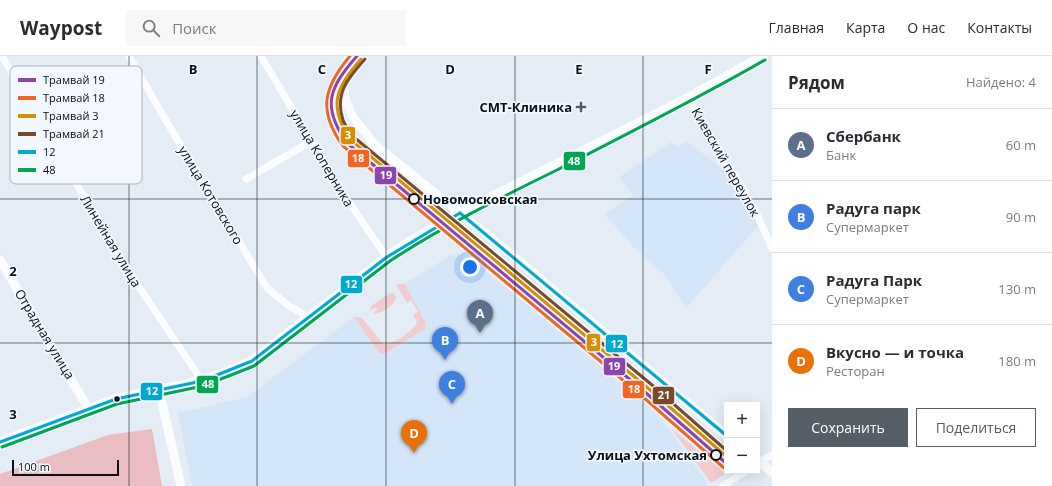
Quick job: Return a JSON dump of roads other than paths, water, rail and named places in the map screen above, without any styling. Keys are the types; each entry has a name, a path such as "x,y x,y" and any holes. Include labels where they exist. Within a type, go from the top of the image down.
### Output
{"main road":[{"path":"0,442 88,408 116,399 202,380 252,362 311,318 387,257 460,213 688,98 763,56"}],"street":[{"name":"Линейная улица","path":"2,56 10,70"},
{"name":"улица Котовского","path":"129,56 135,66"},
{"name":"улица Коперника","path":"261,56 368,232 387,257"},
{"path":"349,56 342,77 343,88 350,112 363,132 375,145 460,213 724,433"},
{"name":"улица Котовского","path":"142,79 267,288 289,306 311,318"},
{"name":"Киевский переулок","path":"688,98 720,152 721,159 735,174 760,218 772,249"},
{"path":"246,179 312,141"},
{"name":"Линейная улица","path":"77,184 123,263 202,380"},
{"name":"Отрадная улица","path":"0,260 88,408"},
{"path":"160,390 181,486"},
{"path":"760,461 772,455"},
{"path":"760,463 772,472"},
{"path":"723,486 741,474"}],"tram line":[{"name":"18","path":"350,56 334,79 329,89 327,100 327,111 330,122 343,146 643,397 724,468"},
{"name":"19","path":"357,56 340,78 332,98 331,108 334,118 347,143 646,393 724,461"},
{"name":"3","path":"361,59 346,79 338,98 337,107 339,117 351,140 649,389 724,454"},
{"name":"21","path":"365,59 349,79 340,102 343,120 355,138 652,385 724,448"}],"place":[{"name":"СМТ-Клиника","path":"581,107"},
{"name":"Новомосковская","path":"414,199"},
{"name":"Сбербанк","path":"480,333"},
{"name":"Радуга парк","path":"445,360"},
{"name":"Радуга Парк","path":"452,404"},
{"name":"Вкусно — и точка","path":"414,453"},
{"name":"Улица Ухтомская","path":"716,455"}]}
